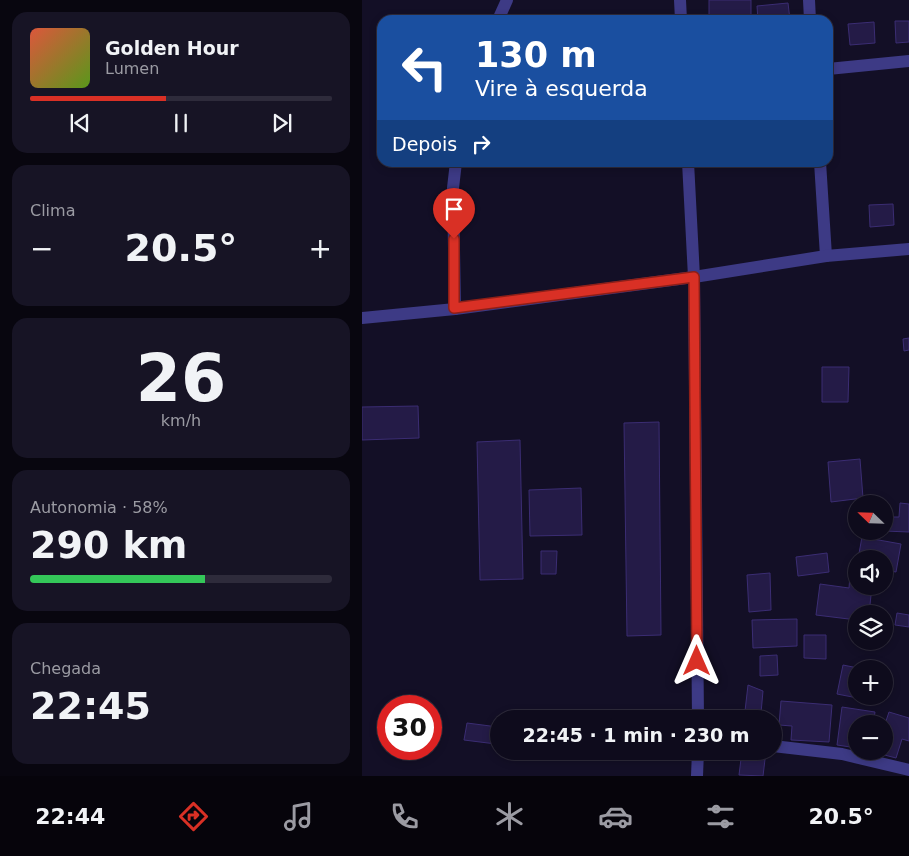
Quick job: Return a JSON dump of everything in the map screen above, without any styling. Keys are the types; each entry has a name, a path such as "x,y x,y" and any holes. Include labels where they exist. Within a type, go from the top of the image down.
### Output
{"street":[{"path":"500,15 507,0"},
{"path":"680,0 681,15"},
{"path":"809,0 810,15"},
{"path":"833,68 908,61"},
{"path":"454,308 453,188 455,167"},
{"path":"688,167 694,277 698,710"},
{"path":"820,167 826,256"},
{"path":"362,318 694,277 826,256 908,249"},
{"path":"782,747 842,754 908,770"},
{"path":"698,760 698,776"}],"building":[{"path":"709,0 751,0 751,15 709,15"},
{"path":"788,3 789,15 758,15 757,6"},
{"path":"895,21 909,21 909,42 896,43"},
{"path":"874,22 875,43 850,45 848,24"},
{"path":"893,204 894,225 870,227 869,205"},
{"path":"909,338 909,350 904,351 903,339"},
{"path":"822,367 849,367 848,402 822,402"},
{"path":"418,406 419,438 362,440 362,407"},
{"path":"659,422 661,635 627,636 624,423"},
{"path":"520,440 523,579 480,580 477,442"},
{"path":"860,459 863,495 848,495 848,500 831,502 828,462"},
{"path":"581,488 582,535 530,536 529,490"},
{"path":"900,503 909,504 909,532 893,531 893,517 899,517"},
{"path":"861,540 879,540 901,544 896,572 893,572 893,550 860,550"},
{"path":"541,551 557,551 556,574 541,574"},
{"path":"827,553 829,572 798,576 796,557"},
{"path":"770,573 771,610 749,612 747,575"},
{"path":"820,584 848,588 848,595 871,595 870,605 848,605 848,619 816,615"},
{"path":"897,613 909,615 909,627 895,625"},
{"path":"797,619 797,646 753,648 752,620"},
{"path":"804,635 826,635 826,659 804,658"},
{"path":"777,655 778,675 760,676 760,656"},
{"path":"843,665 848,666 848,696 837,694"},
{"path":"748,685 763,691 761,710 745,710"},
{"path":"781,701 832,705 829,742 791,740 792,726 782,725 782,710 780,710"},
{"path":"842,707 875,712 874,715 848,715 848,747 837,745"},
{"path":"889,712 909,718 909,741 902,739 896,758 893,757 893,715 888,715"},
{"path":"467,723 490,726 490,743 464,740"},
{"path":"741,760 765,760 763,776 739,775"}],"route":[{"path":"454,239 454,308 694,277 697,661"}]}
